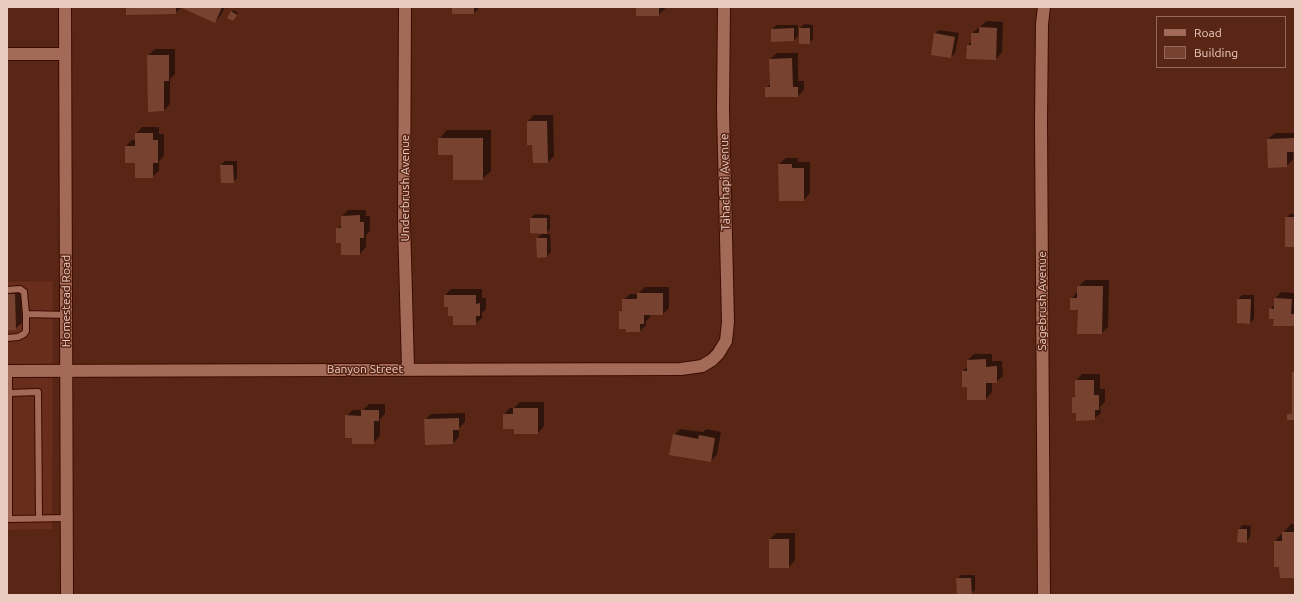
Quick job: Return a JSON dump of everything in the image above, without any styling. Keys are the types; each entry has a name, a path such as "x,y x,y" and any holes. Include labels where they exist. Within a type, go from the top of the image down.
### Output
{"street":[{"name":"Homestead Road","path":"65,7 67,595"},
{"name":"Underbrush Avenue","path":"405,7 404,220 408,369"},
{"name":"Tahachapi Avenue","path":"718,354 726,341 728,322 723,110 724,7"},
{"name":"Sagebrush Avenue","path":"1044,7 1042,24 1041,122 1044,595"},
{"path":"7,54 65,54"},
{"name":"Banyon Street","path":"8,371 681,368 702,366 718,354"}],"lane":[{"path":"7,290 20,290 24,292 26,314 26,331 24,334 18,337 7,338"},
{"path":"26,314 67,315"},
{"path":"8,371 9,519 67,518"},
{"path":"9,393 38,392 39,518"}],"shaded area":[{"path":"53,281 52,529 7,530 7,282"}],"building":[{"path":"126,7 176,7 176,14 126,15"},
{"path":"222,7 215,23 182,8"},
{"path":"452,7 474,7 474,14 452,14"},
{"path":"636,7 659,7 659,16 636,16"},
{"path":"231,11 237,15 233,21 227,18"},
{"path":"979,27 997,28 996,60 966,59 967,45 971,45 971,33 979,33"},
{"path":"794,28 794,41 771,42 771,29"},
{"path":"799,28 810,28 810,44 799,44"},
{"path":"934,33 955,37 951,58 931,55"},
{"path":"147,55 169,55 169,81 164,81 164,111 148,112"},
{"path":"792,58 793,87 798,87 798,97 765,97 765,87 770,87 769,59"},
{"path":"527,121 547,121 548,163 533,163 532,145 527,145"},
{"path":"135,133 153,133 153,140 158,140 158,163 153,163 153,178 135,178 135,163 125,163 125,146 135,146"},
{"path":"438,138 483,138 483,180 453,180 453,155 438,155"},
{"path":"1295,138 1295,152 1287,152 1287,167 1268,168 1267,139"},
{"path":"778,164 792,164 792,168 804,168 804,201 779,201"},
{"path":"220,165 233,165 234,183 221,183"},
{"path":"360,215 360,222 364,222 364,238 360,238 360,255 341,255 341,243 336,243 336,228 341,228 341,216"},
{"path":"1285,217 1295,217 1295,247 1285,247"},
{"path":"530,218 547,218 547,234 530,233"},
{"path":"536,238 547,238 547,257 537,258"},
{"path":"1077,286 1103,286 1102,334 1077,334 1078,310 1070,310 1070,298 1077,298"},
{"path":"637,293 663,293 663,315 644,315 644,324 640,324 640,332 626,332 626,329 619,329 619,311 622,311 622,299 637,299"},
{"path":"7,294 15,294 16,330 7,330"},
{"path":"444,295 476,295 476,304 480,303 480,316 476,316 476,325 453,325 453,316 448,316 448,307 444,307"},
{"path":"1274,298 1292,299 1291,314 1295,314 1295,326 1273,326 1274,319 1269,319 1269,308 1274,309"},
{"path":"1237,299 1251,299 1250,324 1237,323"},
{"path":"986,359 986,367 997,366 997,383 986,383 986,400 967,400 967,387 962,387 962,371 967,371 967,360"},
{"path":"1292,372 1295,372 1295,420 1287,420 1287,414 1292,414"},
{"path":"1075,380 1094,380 1094,395 1099,395 1099,410 1095,410 1095,420 1076,421 1076,413 1072,413 1072,397 1075,397"},
{"path":"513,408 538,408 538,434 514,434 514,429 503,429 503,414 513,414"},
{"path":"361,410 379,410 379,421 374,421 374,444 352,444 352,438 345,438 345,415 361,416"},
{"path":"459,418 459,430 453,430 453,444 425,445 424,419"},
{"path":"673,434 698,439 699,435 715,438 711,462 669,455"},
{"path":"1238,529 1247,529 1247,543 1237,542"},
{"path":"1282,532 1295,532 1295,578 1280,578 1279,567 1274,567 1274,541 1282,541"},
{"path":"769,539 789,539 789,568 769,568"},
{"path":"956,578 971,578 972,595 957,595"}]}
